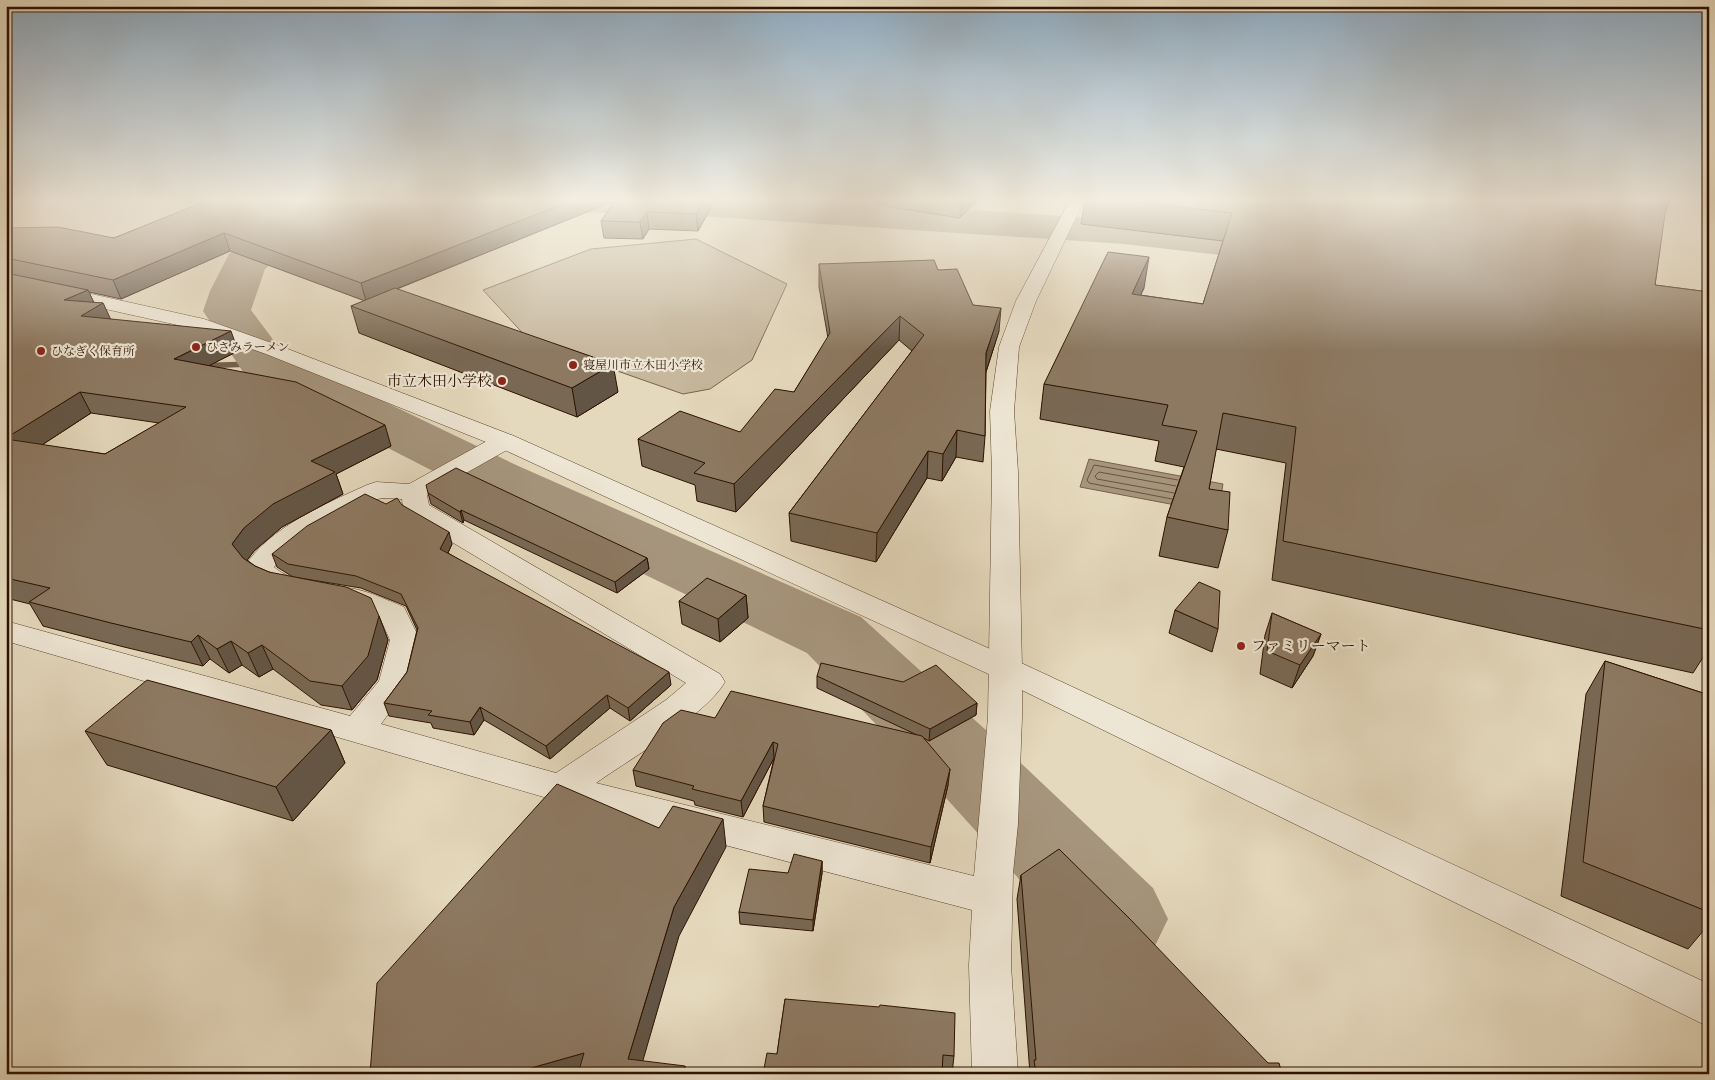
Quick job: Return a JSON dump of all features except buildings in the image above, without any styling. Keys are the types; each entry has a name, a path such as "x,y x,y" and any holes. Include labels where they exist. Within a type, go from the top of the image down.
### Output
{"street":[{"path":"995,1074 990,964 1005,717 1006,669 1005,472 1002,410 1009,347 1026,301 1051,250"},
{"path":"6,281 197,324 273,350 505,441 1006,669 1709,1006"},
{"path":"358,730 394,685 405,640 393,614 359,600 282,586 263,575 258,567 279,546 320,517 376,490 414,492 505,441"},
{"path":"414,492 416,509 709,682 678,709 561,788"},
{"path":"6,631 561,788 993,898"}],"shaded area":[{"path":"587,250 719,250 787,284 752,360 710,389 683,394 529,340 483,290"}],"water":[{"path":"1089,459 1223,484 1218,513 1080,487"}],"waterway":[{"path":"262,250 245,263 227,311 264,364 494,478 834,635 958,755 1118,919"},
{"path":"1292,250 1316,253"},
{"path":"195,366 264,364"}],"place":[{"name":"ひさみラーメン","path":"196,347"},
{"name":"ひなぎく保育所","path":"41,351"},
{"name":"寝屋川市立木田小学校","path":"573,365"},
{"name":"市立木田小学校","path":"502,381"},
{"name":"ファミリーマート","path":"1241,646"}]}
